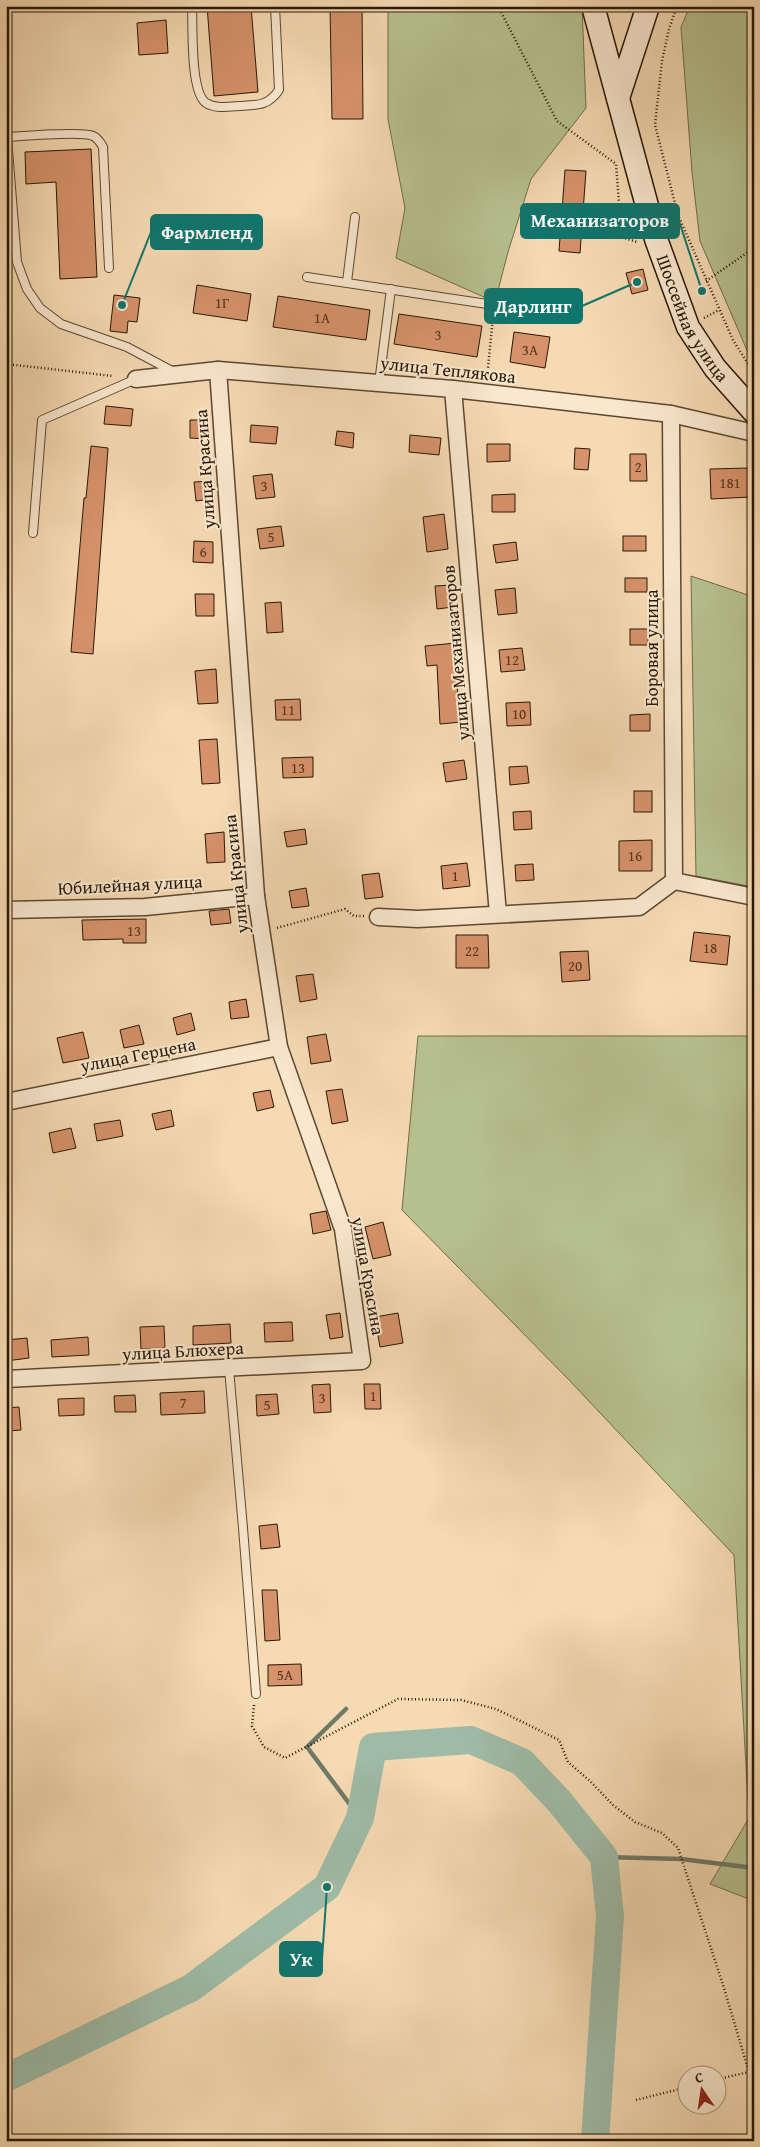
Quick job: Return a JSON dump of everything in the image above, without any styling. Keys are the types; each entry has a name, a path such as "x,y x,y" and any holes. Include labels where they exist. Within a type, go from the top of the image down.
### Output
{"main road":[{"name":"Шоссейная улица","path":"593,6 659,247 688,327 715,368 754,412"},
{"path":"618,98 648,6"}],"street":[{"name":"улица Теплякова","path":"136,379 218,370 454,389 671,414 754,434"},
{"name":"улица Красина","path":"218,370 256,896 261,931 279,1047 343,1228 362,1361"},
{"name":"улица Механизаторов","path":"454,389 498,914"},
{"name":"Боровая улица","path":"671,414 674,881"},
{"path":"378,917 418,918 639,907 674,881 754,897"},
{"name":"Юбилейная улица","path":"6,910 145,907 256,896"},
{"name":"улица Герцена","path":"6,1102 279,1047"},
{"name":"улица Блюхера","path":"6,1379 362,1361"}],"lane":[{"path":"192,6 195,82 198,95 204,102 215,107 260,105 273,99 279,90 275,6"},
{"path":"6,125 17,262 26,289 40,308 61,324 127,347 178,374"},
{"path":"7,137 79,134 91,135 98,139 103,147 108,268"},
{"path":"592,212 650,216"},
{"path":"347,282 354,217"},
{"path":"306,277 494,305"},
{"path":"379,383 391,289"},
{"path":"33,533 42,420 136,379"},
{"path":"229,1369 244,1528 256,1694"}],"path":[{"path":"498,6 557,121 616,164 621,237 641,243"},
{"path":"677,6 669,29 662,61 655,125 678,215 733,340 754,370"},
{"path":"706,281 754,248"},
{"path":"485,393 494,305"},
{"path":"688,327 719,310"},
{"path":"6,364 136,379"},
{"path":"261,931 345,909 354,916 378,917"},
{"path":"256,1694 252,1726 264,1748 285,1758 398,1699 461,1700 496,1709 559,1740 568,1762 613,1805 635,1822 662,1833 678,1848 724,1988 754,2089"},
{"path":"728,2077 749,2072"},
{"path":"636,2100 678,2090"}],"green space":[{"path":"388,6 582,6 586,108 531,179 508,252 495,302 396,258 405,208 388,119"},
{"path":"690,6 754,6 754,358 749,355 700,241 692,172 681,27"},
{"path":"691,576 754,597 754,887 696,876"},
{"path":"418,1036 754,1036 754,1901 710,1884 749,1818 734,1555 570,1381 402,1210"}],"building":[{"path":"207,6 251,6 258,92 214,96"},
{"path":"330,6 362,6 363,119 332,119"},
{"path":"166,20 168,53 139,55 137,23"},
{"path":"91,149 97,277 60,279 56,182 26,184 25,152"},
{"path":"565,170 586,171 580,253 559,251"},
{"path":"643,269 648,290 632,294 626,273"},
{"path":"197,285 251,294 247,321 193,313"},
{"path":"114,295 140,298 137,322 128,321 127,333 110,331"},
{"path":"278,296 370,310 366,340 273,327"},
{"path":"399,314 482,326 477,357 394,344"},
{"path":"514,332 550,337 545,368 510,362"},
{"path":"106,406 133,409 131,426 104,424"},
{"path":"190,420 208,420 208,439 190,438"},
{"path":"251,425 278,427 276,444 250,442"},
{"path":"337,431 354,433 353,448 335,445"},
{"path":"410,435 441,438 439,455 409,452"},
{"path":"487,444 510,444 510,461 487,462"},
{"path":"91,446 108,448 93,654 71,652 84,498 86,498"},
{"path":"575,448 590,449 588,470 574,469"},
{"path":"630,454 646,454 647,481 630,481"},
{"path":"749,468 751,497 711,499 710,469"},
{"path":"272,474 275,497 256,499 253,476"},
{"path":"210,481 211,499 196,501 194,482"},
{"path":"515,494 515,512 492,512 492,495"},
{"path":"444,514 448,549 427,552 423,517"},
{"path":"281,526 284,546 260,549 257,529"},
{"path":"623,536 646,536 646,551 623,551"},
{"path":"194,541 213,542 213,563 193,562"},
{"path":"516,542 518,560 496,563 493,545"},
{"path":"625,578 647,578 647,592 625,592"},
{"path":"451,585 453,607 437,609 435,586"},
{"path":"515,588 517,613 498,615 495,590"},
{"path":"195,594 214,594 214,616 196,616"},
{"path":"281,602 283,632 267,633 265,603"},
{"path":"630,629 648,629 648,645 630,645"},
{"path":"456,643 458,702 460,702 462,722 440,724 437,665 427,666 425,646"},
{"path":"522,648 525,670 501,672 499,650"},
{"path":"216,669 218,703 198,704 195,671"},
{"path":"300,699 301,720 276,720 275,700"},
{"path":"530,702 531,725 507,726 506,703"},
{"path":"650,714 650,731 630,731 630,715"},
{"path":"217,739 220,783 202,784 199,740"},
{"path":"313,757 313,777 283,778 282,758"},
{"path":"464,760 467,779 446,782 443,763"},
{"path":"527,766 529,783 510,785 509,767"},
{"path":"634,791 652,791 652,812 634,812"},
{"path":"531,811 532,829 514,830 513,812"},
{"path":"305,829 307,844 287,847 284,832"},
{"path":"224,832 225,862 207,863 205,834"},
{"path":"652,840 652,871 619,871 619,841"},
{"path":"467,863 470,886 443,889 441,866"},
{"path":"533,864 534,880 516,881 515,865"},
{"path":"379,873 383,897 365,899 362,875"},
{"path":"306,888 309,906 292,908 289,891"},
{"path":"229,909 231,923 211,925 209,911"},
{"path":"146,919 146,943 123,943 123,939 83,940 82,920"},
{"path":"694,932 730,936 727,965 690,961"},
{"path":"456,935 488,935 489,968 456,968"},
{"path":"588,951 590,980 562,982 560,952"},
{"path":"313,974 317,999 300,1002 296,976"},
{"path":"246,999 249,1017 231,1019 229,1002"},
{"path":"191,1013 195,1030 177,1035 173,1018"},
{"path":"139,1025 144,1044 124,1048 120,1030"},
{"path":"83,1032 89,1058 63,1063 57,1038"},
{"path":"326,1034 331,1061 311,1064 307,1037"},
{"path":"342,1089 348,1121 332,1124 326,1091"},
{"path":"270,1090 274,1107 257,1111 253,1093"},
{"path":"171,1110 174,1126 156,1130 152,1114"},
{"path":"120,1120 123,1136 97,1141 94,1124"},
{"path":"71,1128 76,1148 53,1153 49,1133"},
{"path":"326,1211 331,1230 313,1234 310,1214"},
{"path":"383,1222 391,1255 373,1259 365,1227"},
{"path":"340,1313 343,1337 330,1339 326,1315"},
{"path":"398,1313 403,1343 380,1347 375,1317"},
{"path":"292,1322 293,1341 265,1342 264,1323"},
{"path":"230,1324 231,1343 193,1345 193,1326"},
{"path":"164,1326 165,1348 141,1349 140,1327"},
{"path":"88,1337 89,1355 52,1357 51,1340"},
{"path":"27,1338 29,1358 6,1361 6,1340"},
{"path":"330,1384 331,1412 314,1413 312,1385"},
{"path":"364,1384 380,1384 381,1409 365,1409"},
{"path":"204,1391 205,1413 161,1415 160,1393"},
{"path":"277,1394 279,1414 257,1416 256,1395"},
{"path":"135,1395 136,1412 115,1412 114,1396"},
{"path":"84,1398 84,1415 59,1416 58,1399"},
{"path":"19,1407 21,1430 8,1431 6,1408"},
{"path":"277,1524 280,1547 261,1549 259,1526"},
{"path":"262,1590 277,1590 280,1640 265,1641"},
{"path":"301,1664 302,1685 268,1686 268,1665"}],"waterway":[{"path":"346,1709 307,1747 360,1818"},
{"path":"6,2078 191,1988 327,1887 360,1818 373,1747 471,1740 522,1762 559,1801 604,1857 610,1916 595,2141"},
{"path":"604,1857 681,1859 754,1868"}],"place":[{"name":"Дарлинг","path":"637,282"},
{"name":"Механизаторов","path":"702,291"},
{"name":"Фармленд","path":"122,305"},
{"name":"Ук","path":"327,1887"}]}
